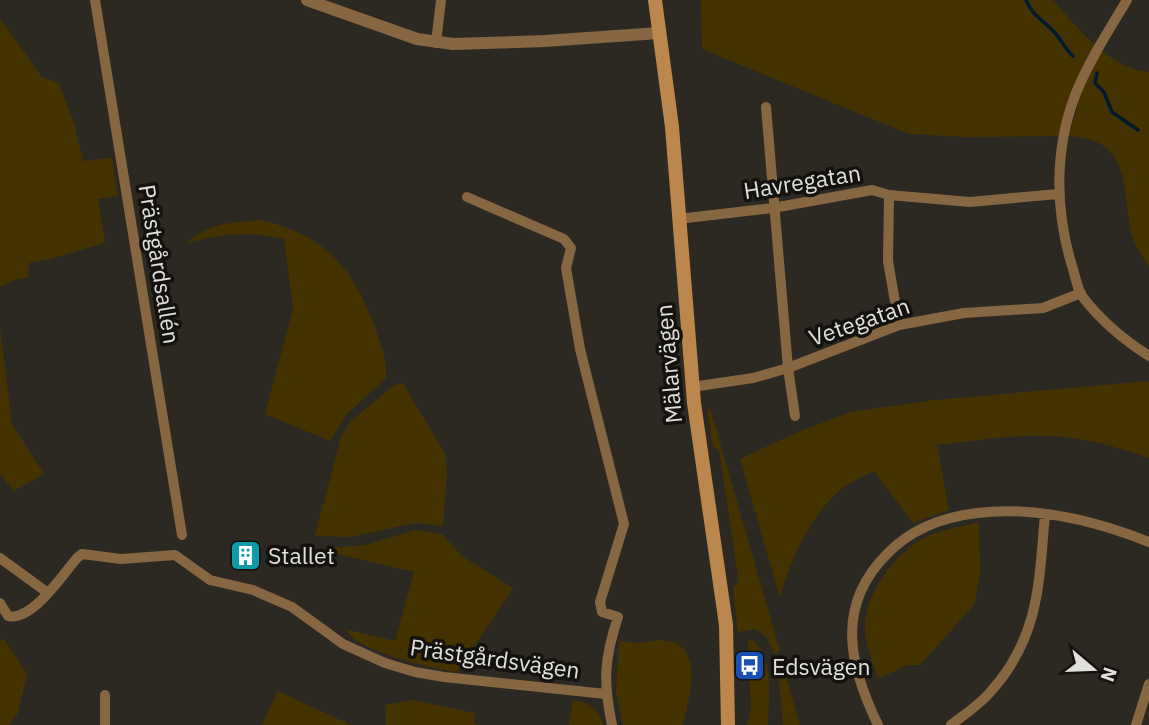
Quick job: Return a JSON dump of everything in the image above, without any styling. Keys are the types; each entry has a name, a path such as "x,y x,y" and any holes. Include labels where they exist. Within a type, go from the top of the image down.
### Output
{"main road":[{"name":"Mälarvägen","path":"655,0 672,127 692,387 726,625 729,724"}],"street":[{"name":"Prästgårdsallén","path":"95,0 183,535"},
{"path":"307,0 417,39 436,43 545,41 659,33"},
{"path":"436,43 441,0"},
{"path":"1127,0 1075,96 1062,143 1058,194 1061,226 1081,293 1108,326 1149,356"},
{"path":"766,107 788,368 795,416"},
{"name":"Havregatan","path":"678,219 773,208 872,190 889,195 970,202 1058,194"},
{"path":"889,195 888,261 899,325"},
{"name":"Prästgårdsvägen","path":"467,197 564,239 571,248 566,268 580,349 624,524 600,602 603,612 618,617 606,664 606,694 612,725"},
{"name":"Vetegatan","path":"692,387 753,378 788,368 899,325 964,313 1042,308 1081,293"},
{"path":"878,725 866,700 855,662 852,629 856,598 870,570 892,548 915,531 944,519 979,513 1045,514 1089,523 1149,542"},
{"path":"951,725 991,692 1008,670 1023,643 1035,611 1041,582 1045,514"},
{"name":"Prästgårdsvägen","path":"0,603 8,616 19,617 41,602 82,554 121,559 175,555 210,580 253,590 292,607 343,645 385,663 444,677 606,694"},
{"path":"0,558 48,593"},
{"path":"1136,725 1149,684"},
{"path":"106,695 106,725"}],"shaded area":[{"path":"701,0 1053,0 1107,55 1134,69 1149,72 1149,266 1133,238 1125,187 1115,158 1105,147 1090,140 1069,136 1078,105 1071,101 1058,136 966,137 909,134 702,49"},
{"path":"0,18 42,77 59,83 74,124 83,161 112,158 118,196 98,199 105,243 29,263 28,278 16,279 0,287"},
{"path":"261,220 302,234 333,256 356,286 381,345 386,363 386,378 347,414 330,441 265,414 293,309 284,239 235,235 186,243 213,227"},
{"path":"0,327 12,424 44,474 14,491 0,474"},
{"path":"1149,381 1149,458 1100,443 1062,437 1007,437 937,445 949,510 913,523 874,471 855,480 837,493 817,515 795,555 780,597 740,459 850,412 935,400"},
{"path":"403,383 445,454 447,473 443,526 415,523 351,537 315,536 341,437 350,422 394,385"},
{"path":"710,408 780,651 775,655 766,636 755,629 738,632 733,586 739,582 719,450 713,447 707,410"},
{"path":"979,522 980,574 974,605 920,665 907,665 878,679 868,650 865,620 878,584 894,562 920,540 945,530"},
{"path":"416,530 442,534 462,556 513,588 457,672 420,665 378,651 357,641 345,629 395,641 414,572 315,549 365,545"},
{"path":"4,639 27,674 18,713 9,725 0,725 0,641"},
{"path":"661,640 678,644 690,660 690,693 683,725 623,725 616,693 619,641 637,643"},
{"path":"753,640 765,658 769,680 768,725 747,725 751,709 748,641"},
{"path":"783,666 800,725 783,725 778,672"},
{"path":"278,691 351,725 262,725"},
{"path":"413,700 475,713 474,724 481,725 386,725 386,705"},
{"path":"573,700 592,707 599,714 603,725 569,725"}],"waterway":[{"path":"1026,0 1073,56"},
{"path":"1097,73 1095,83 1104,92 1112,112 1138,130"}],"place":[{"name":"Stallet","path":"245,555"},
{"name":"Edsvägen","path":"749,666"}]}
